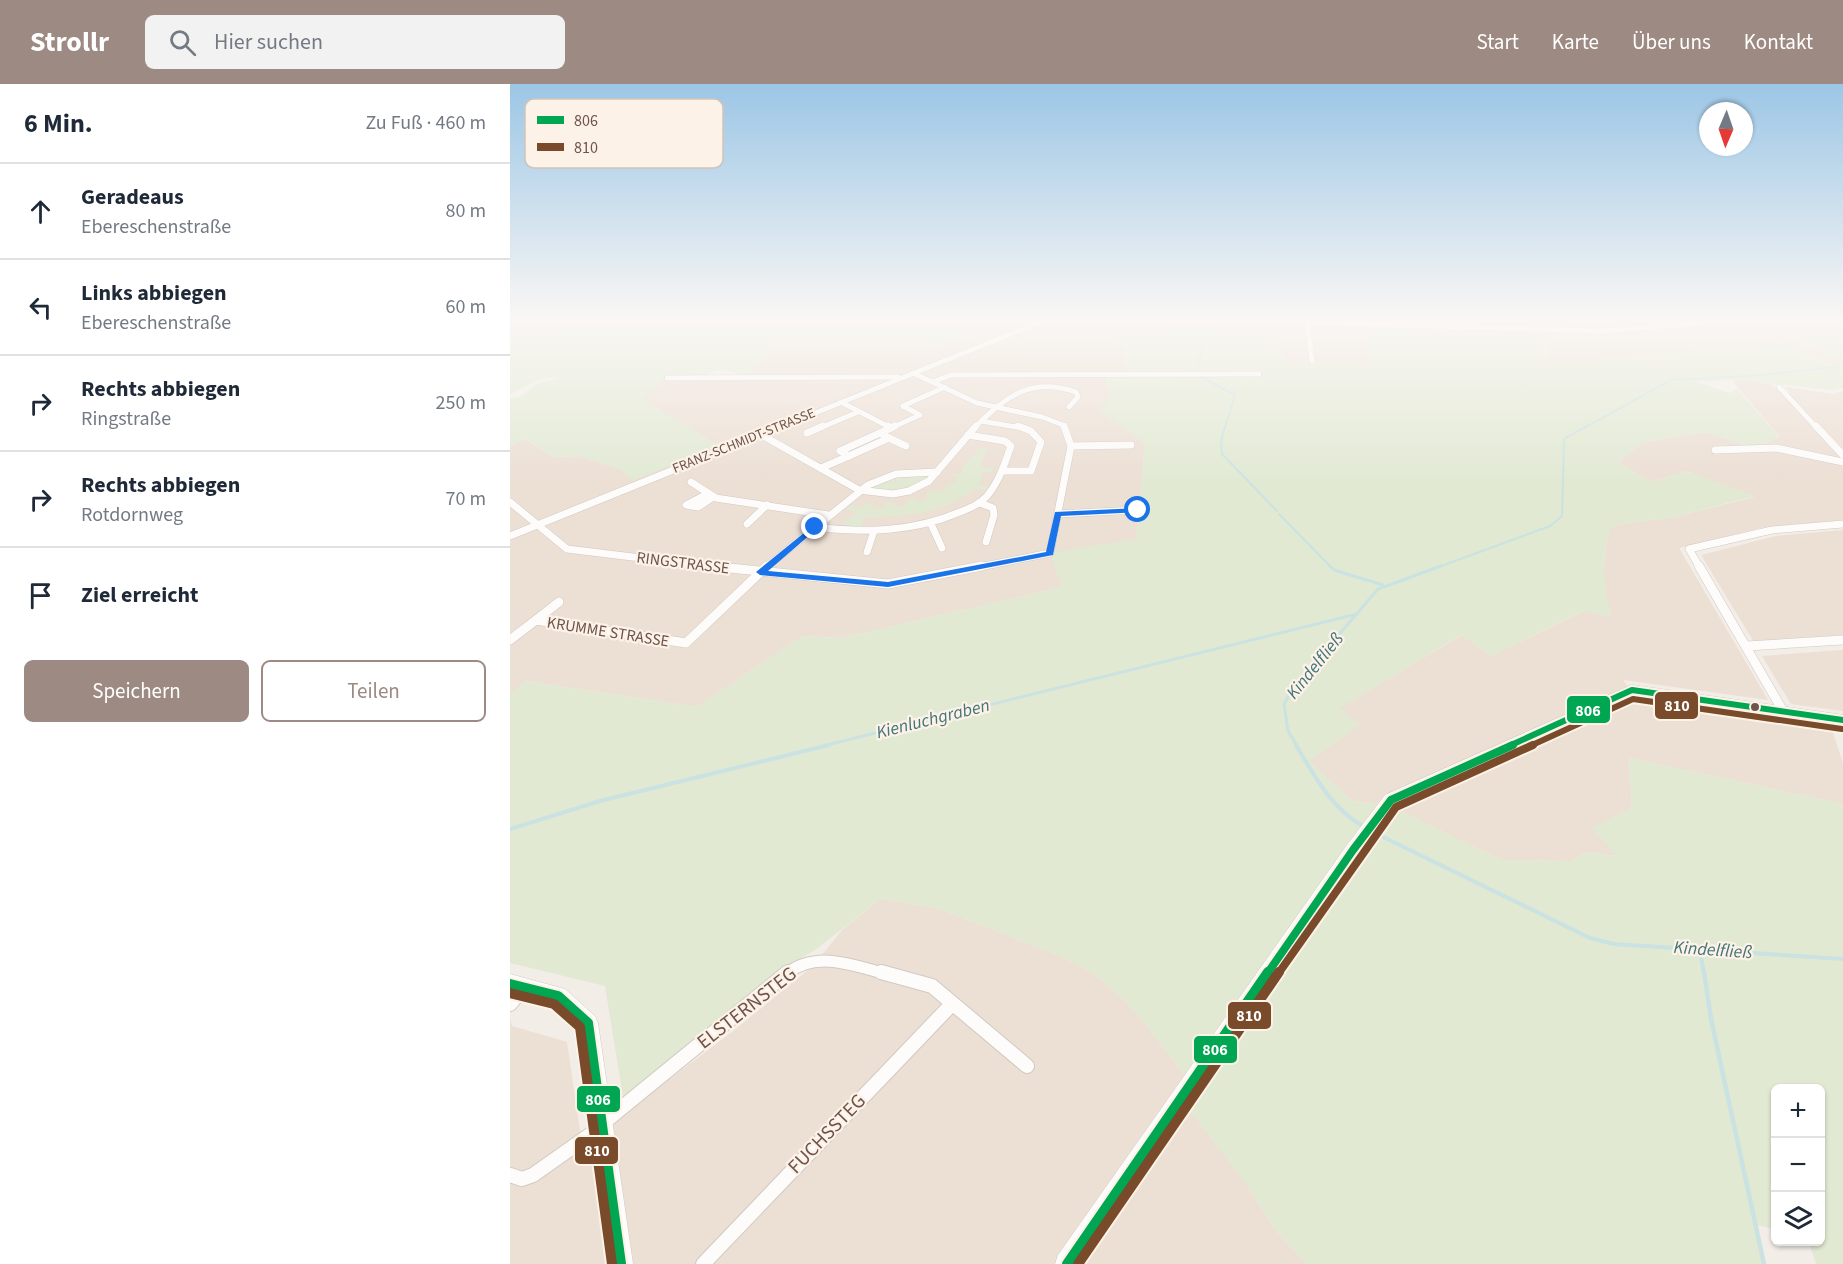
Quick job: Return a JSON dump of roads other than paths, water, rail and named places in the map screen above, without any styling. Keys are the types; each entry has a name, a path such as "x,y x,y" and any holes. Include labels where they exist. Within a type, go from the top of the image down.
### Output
{"street":[{"name":"FRANZ-SCHMIDT-STRASSE","path":"510,536 913,373"},
{"path":"913,373 935,381 972,402 1050,419 1063,425 1071,446 1057,514 1138,510"},
{"path":"935,381 951,375 1259,374"},
{"path":"667,378 895,376 899,378"},
{"path":"760,435 859,490 874,495 893,495 911,491 927,483 994,408 1026,390 1056,386 1076,392 1078,397 1069,406"},
{"path":"849,456 840,451 920,415 903,406 945,387"},
{"path":"1779,387 1843,454"},
{"path":"841,402 891,428"},
{"path":"807,433 858,412"},
{"path":"981,421 1033,432 1041,442 1031,471 1003,471"},
{"path":"880,433 906,446"},
{"path":"815,527 874,531 931,524 980,503 994,487 1003,471 1011,446 1010,443 968,435"},
{"path":"821,468 889,438"},
{"path":"1071,446 1131,445"},
{"path":"1715,450 1776,448 1843,462"},
{"path":"760,572 859,490 872,482 896,473 914,470 937,472"},
{"path":"692,482 710,495 828,515"},
{"name":"RINGSTRASSE","path":"510,502 567,549 760,572 888,584 1050,553 1057,514"},
{"path":"980,503 993,508 994,515 986,542"},
{"path":"747,525 767,506"},
{"path":"931,524 942,548"},
{"path":"1783,711 1689,549 1772,530 1843,524"},
{"path":"867,552 874,531"},
{"name":"KRUMME STRASSE","path":"536,620 686,643 760,572"},
{"name":"KRUMME STRASSE","path":"510,640 559,602"},
{"path":"1747,646 1843,640"},
{"path":"1067,1264 1353,850 1391,800 1628,691 1658,693 1843,720"},
{"name":"ELSTERNSTEG","path":"510,1175 522,1179 533,1175 603,1124 793,969 812,960 842,962 932,986 1027,1066"},
{"path":"510,1004 517,985 558,996 588,1023 621,1264"},
{"name":"FUCHSSTEG","path":"703,1264 952,1004"}],"waterway":[{"name":"Kindelfließ","path":"1584,428 1671,380 1781,373"},
{"path":"1199,376 1235,395 1225,428"},
{"path":"1225,426 1221,441 1222,454 1277,511"},
{"name":"Kindelfließ","path":"1436,568 1550,526 1562,516 1564,439 1587,426"},
{"path":"1279,514 1332,568"},
{"name":"Kindelfließ","path":"1356,614 1378,589 1441,566"},
{"path":"1332,568 1383,585"},
{"name":"Kienluchgraben","path":"823,746 1356,614"},
{"name":"Kindelfließ","path":"1297,746 1288,731 1284,704 1294,687 1356,614"},
{"name":"Kienluchgraben","path":"510,829 600,801 829,745"},
{"name":"Kindelfließ","path":"1296,745 1333,801 1342,811 1364,827"},
{"name":"Kindelfließ","path":"1373,832 1590,938 1614,944 1843,959"},
{"path":"1700,950 1704,974"},
{"path":"1704,972 1711,1019 1764,1264"}]}
